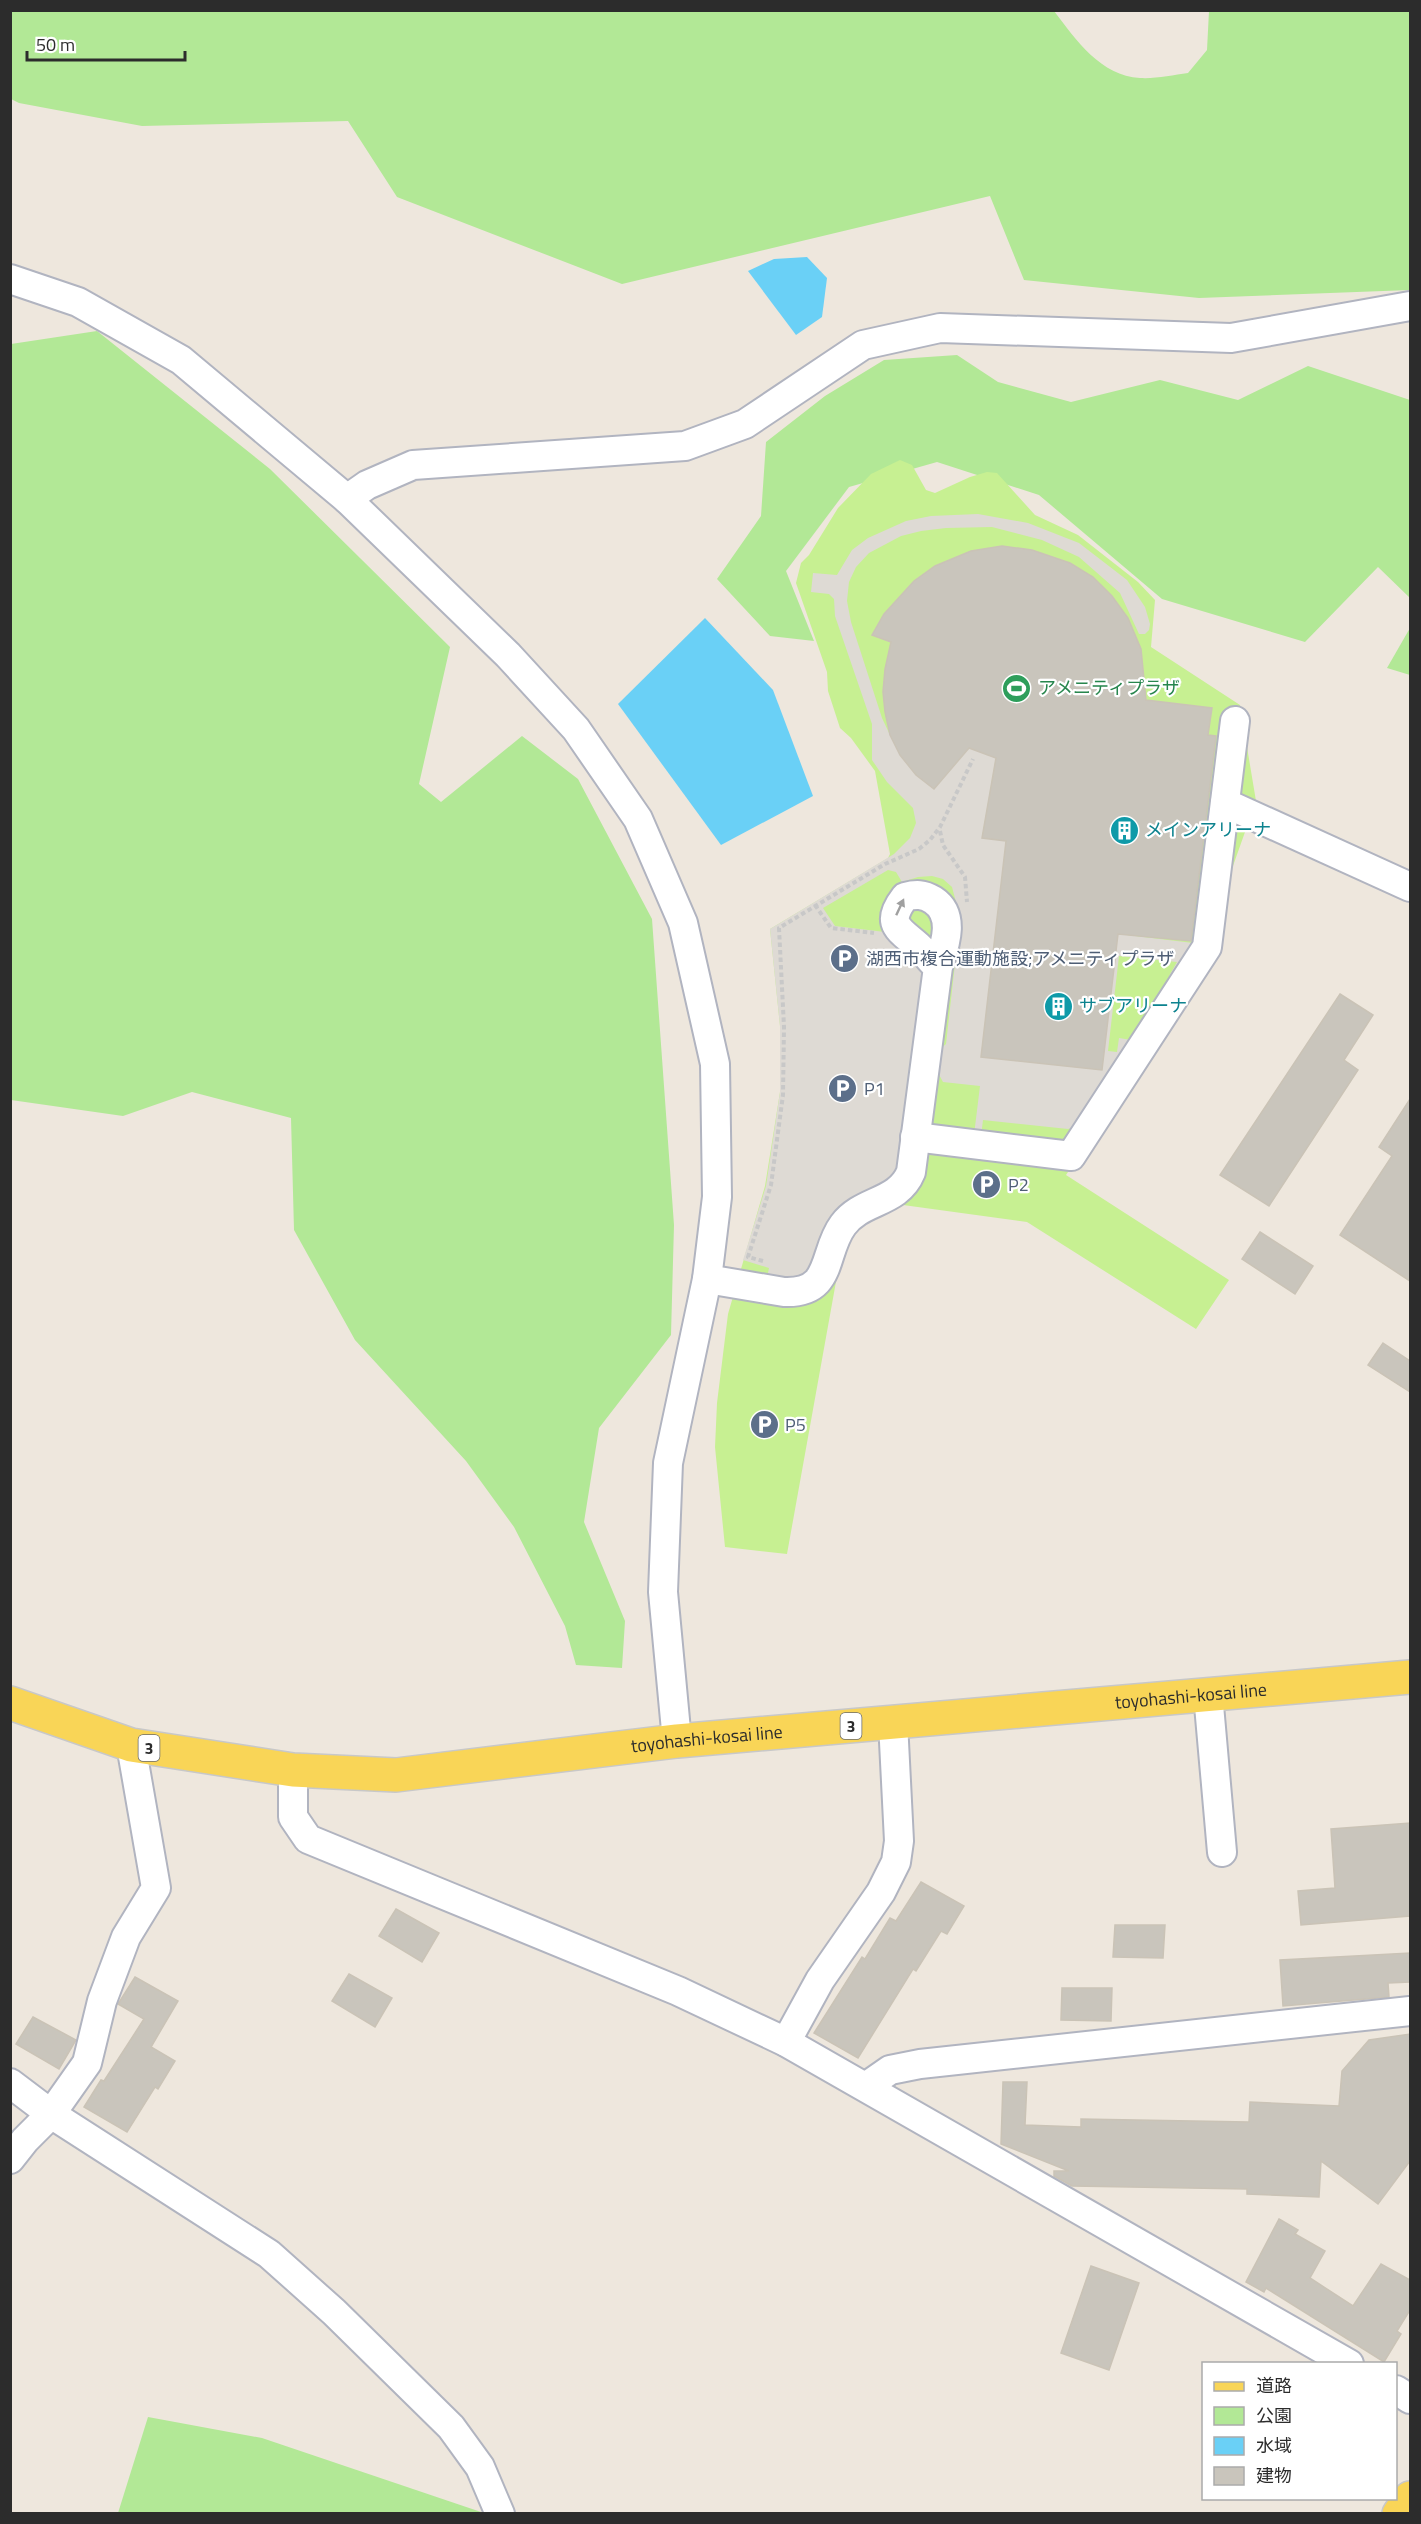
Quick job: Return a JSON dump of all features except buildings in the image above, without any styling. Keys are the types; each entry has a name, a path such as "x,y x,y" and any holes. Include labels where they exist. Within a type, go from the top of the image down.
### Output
{"main road":[{"name":"toyohashi-kosai line","path":"10,1702 131,1745 293,1770 396,1775 677,1741 1410,1677"},
{"path":"1399,2514 1410,2498"}],"street":[{"path":"10,279 78,302 181,360 347,500 508,655 576,729 638,819 684,923 715,1064 717,1197 707,1279 668,1463 663,1592 677,1741"},
{"path":"347,500 367,485 413,465 685,446 745,424 863,345 940,328 1231,338 1410,306"},
{"path":"915,1137 1071,1156 1207,947 1235,721"},
{"path":"1225,803 1410,887"},
{"path":"707,1279 771,1290 800,1291 821,1278 836,1235 851,1215 865,1206 891,1197 907,1181 911,1172 938,967"},
{"path":"1208,1694 1222,1852"},
{"path":"786,2042 820,1980 881,1892 896,1862 899,1841 892,1722"},
{"path":"10,2159 51,2114 87,2063 102,2001 126,1937 156,1888 131,1745"},
{"path":"293,1770 294,1817 308,1839 678,1991 786,2042 867,2086 1346,2362"},
{"path":"867,2086 890,2070 920,2064 1410,2011"},
{"path":"10,2083 51,2114 269,2254 334,2312 451,2427 480,2467 500,2514"},
{"path":"1397,2391 1410,2399"}],"path":[{"path":"771,1290 774,1265 748,1257 773,1175 783,1095 784,1026 778,933 782,924 885,864 919,849 930,840 940,827 973,759"},
{"path":"815,905 831,928 881,933"}],"green space":[{"path":"10,11 1054,11 1071,33 1101,64 1126,76 1146,78 1188,73 1207,50 1209,11 1410,11 1410,290 1199,298 1024,280 990,196 622,284 397,197 348,121 142,126 19,103 11,99"},
{"path":"97,331 270,469 450,647 419,784 441,802 522,736 578,779 652,919 674,1225 671,1335 599,1428 584,1522 625,1621 622,1668 576,1665 565,1626 514,1527 466,1461 355,1340 294,1230 291,1118 192,1092 123,1116 11,1100 11,344"},
{"path":"957,355 998,382 1071,402 1160,380 1238,400 1308,366 1410,400 1410,598 1378,567 1305,642 1162,599 1039,495 937,462 849,487 786,571 814,641 770,636 717,579 761,516 766,442 825,396 884,360"},
{"path":"900,460 912,465 926,490 935,493 970,477 987,472 997,473 1035,515 1078,535 1138,582 1155,600 1151,647 1240,705 1256,801 1228,880 1217,950 1066,1175 1229,1280 1196,1329 1027,1222 903,1205 860,1224 848,1240 839,1265 787,1554 725,1547 715,1447 717,1403 728,1314 765,1186 780,1092 780,1026 770,929 888,858 890,854 875,771 851,738 840,728 828,691 827,672 796,583 801,563 809,555 838,508 871,474"},
{"path":"1410,628 1410,675 1387,668"},
{"path":"148,2417 262,2438 484,2513 118,2513"}],"shaded area":[{"path":"978,514 1028,523 1079,543 1127,580 1145,607 1150,624 1145,634 1139,634 1120,593 1079,557 1042,540 992,527 946,528 901,536 869,553 856,567 849,582 847,601 851,622 882,718 890,735 971,745 996,757 982,837 1006,841 981,1057 1001,1058 1069,928 1193,943 1198,946 1174,978 1169,976 1177,962 1119,956 1108,1051 1117,1052 1119,1038 1131,1040 1074,1127 1068,1129 983,1120 981,1136 974,1135 980,1086 943,1082 937,1071 939,1050 946,1044 956,955 952,950 957,906 952,887 943,879 932,876 902,882 896,872 888,870 823,908 835,926 885,932 916,962 922,973 900,1169 814,1267 796,1280 767,1278 769,1268 743,1260 766,1186 780,1092 780,1026 770,929 894,854 910,838 916,823 913,808 887,782 872,760 872,724 835,616 834,599 829,594 811,592 813,573 837,575 852,550 868,538 906,521 931,516"}],"water":[{"path":"807,257 827,278 822,317 796,335 748,271 774,259"},
{"path":"705,618 773,690 813,796 721,845 618,704"}],"place":[{"name":"アメニティプラザ","path":"1017,688"},
{"name":"メインアリーナ","path":"1124,830"},
{"name":"湖西市複合運動施設;アメニティプラザ","path":"845,959"},
{"name":"サブアリーナ","path":"1058,1006"},
{"name":"P1","path":"843,1089"},
{"name":"P2","path":"987,1185"},
{"name":"P5","path":"764,1425"}]}
